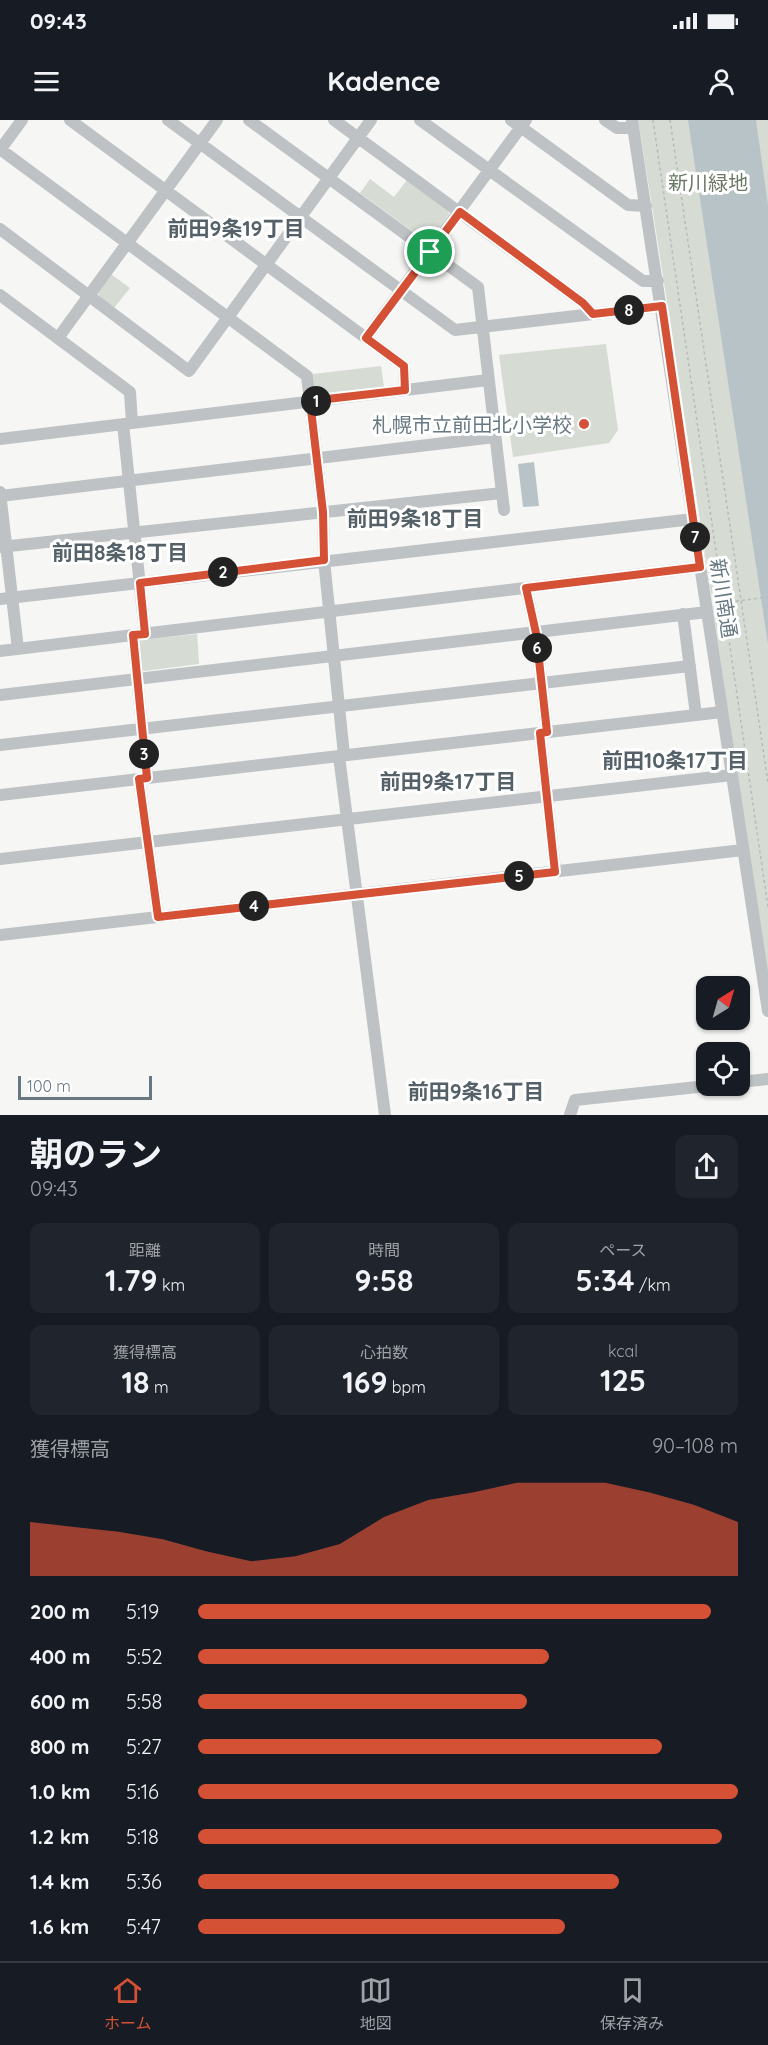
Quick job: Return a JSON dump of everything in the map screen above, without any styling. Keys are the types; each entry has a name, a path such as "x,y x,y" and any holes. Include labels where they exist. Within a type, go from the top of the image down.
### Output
{"street":[{"path":"22,120 0,150 307,376 323,512 324,560 335,657 346,819 385,1115"},
{"path":"70,120 404,366 405,390"},
{"path":"168,120 454,330 662,306"},
{"path":"58,338 217,120"},
{"path":"249,120 478,287 504,510"},
{"path":"334,120 583,303 593,314"},
{"path":"0,229 189,371 371,120"},
{"path":"420,120 642,281 658,281"},
{"path":"605,120 617,128 633,124"},
{"path":"366,338 460,212 520,122 628,205 646,206"},
{"name":"新川南通","path":"633,124 768,1011"},
{"path":"0,295 130,392 128,424 130,480 140,583 136,680 148,842 158,917"},
{"path":"0,439 488,380"},
{"path":"18,649 14,598 3,547 0,494 495,437"},
{"path":"3,547 502,493"},
{"path":"0,599 693,519"},
{"path":"0,651 700,567"},
{"path":"526,588 536,633 555,872"},
{"path":"0,695 707,612"},
{"path":"683,614 696,715"},
{"path":"0,745 690,666"},
{"path":"0,795 722,712"},
{"path":"0,859 732,775"},
{"path":"0,935 743,850"},
{"path":"750,1082 768,1079"},
{"path":"570,1115 575,1100 696,1087"}],"path":[{"path":"653,120 768,908"},
{"path":"670,120 768,783"},
{"path":"722,603 768,597"}],"green space":[{"name":"新川緑地","path":"638,120 768,120 768,978 672,334"},
{"path":"370,179 394,197 407,180 449,214 430,241 426,241 360,193"},
{"path":"111,274 130,288 114,308 99,297 98,292"},
{"path":"606,344 618,430 609,443 513,457 499,355"},
{"path":"381,366 384,387 318,394 315,392 313,374"},
{"path":"197,634 199,664 144,671 141,669 137,643 140,640"}],"shaded area":[{"path":"688,120 756,120 768,205 768,644"},
{"path":"534,462 539,506 523,507 518,464"}],"place":[{"name":"札幌市立前田北小学校","path":"584,424"}],"district":[{"name":"前田9条19丁目","path":"236,228"},
{"name":"前田9条18丁目","path":"415,518"},
{"name":"前田8条18丁目","path":"120,552"},
{"name":"前田10条17丁目","path":"675,760"},
{"name":"前田9条17丁目","path":"448,781"},
{"name":"前田9条16丁目","path":"476,1091"}],"route":[{"path":"460,212 583,303 593,314 662,306 700,567 526,588 536,633 547,732 540,733 555,872 158,917 139,779 147,778 133,635 145,634 140,583 324,560 323,512 310,401 405,390 404,366 366,338 430,252 460,212"}]}
